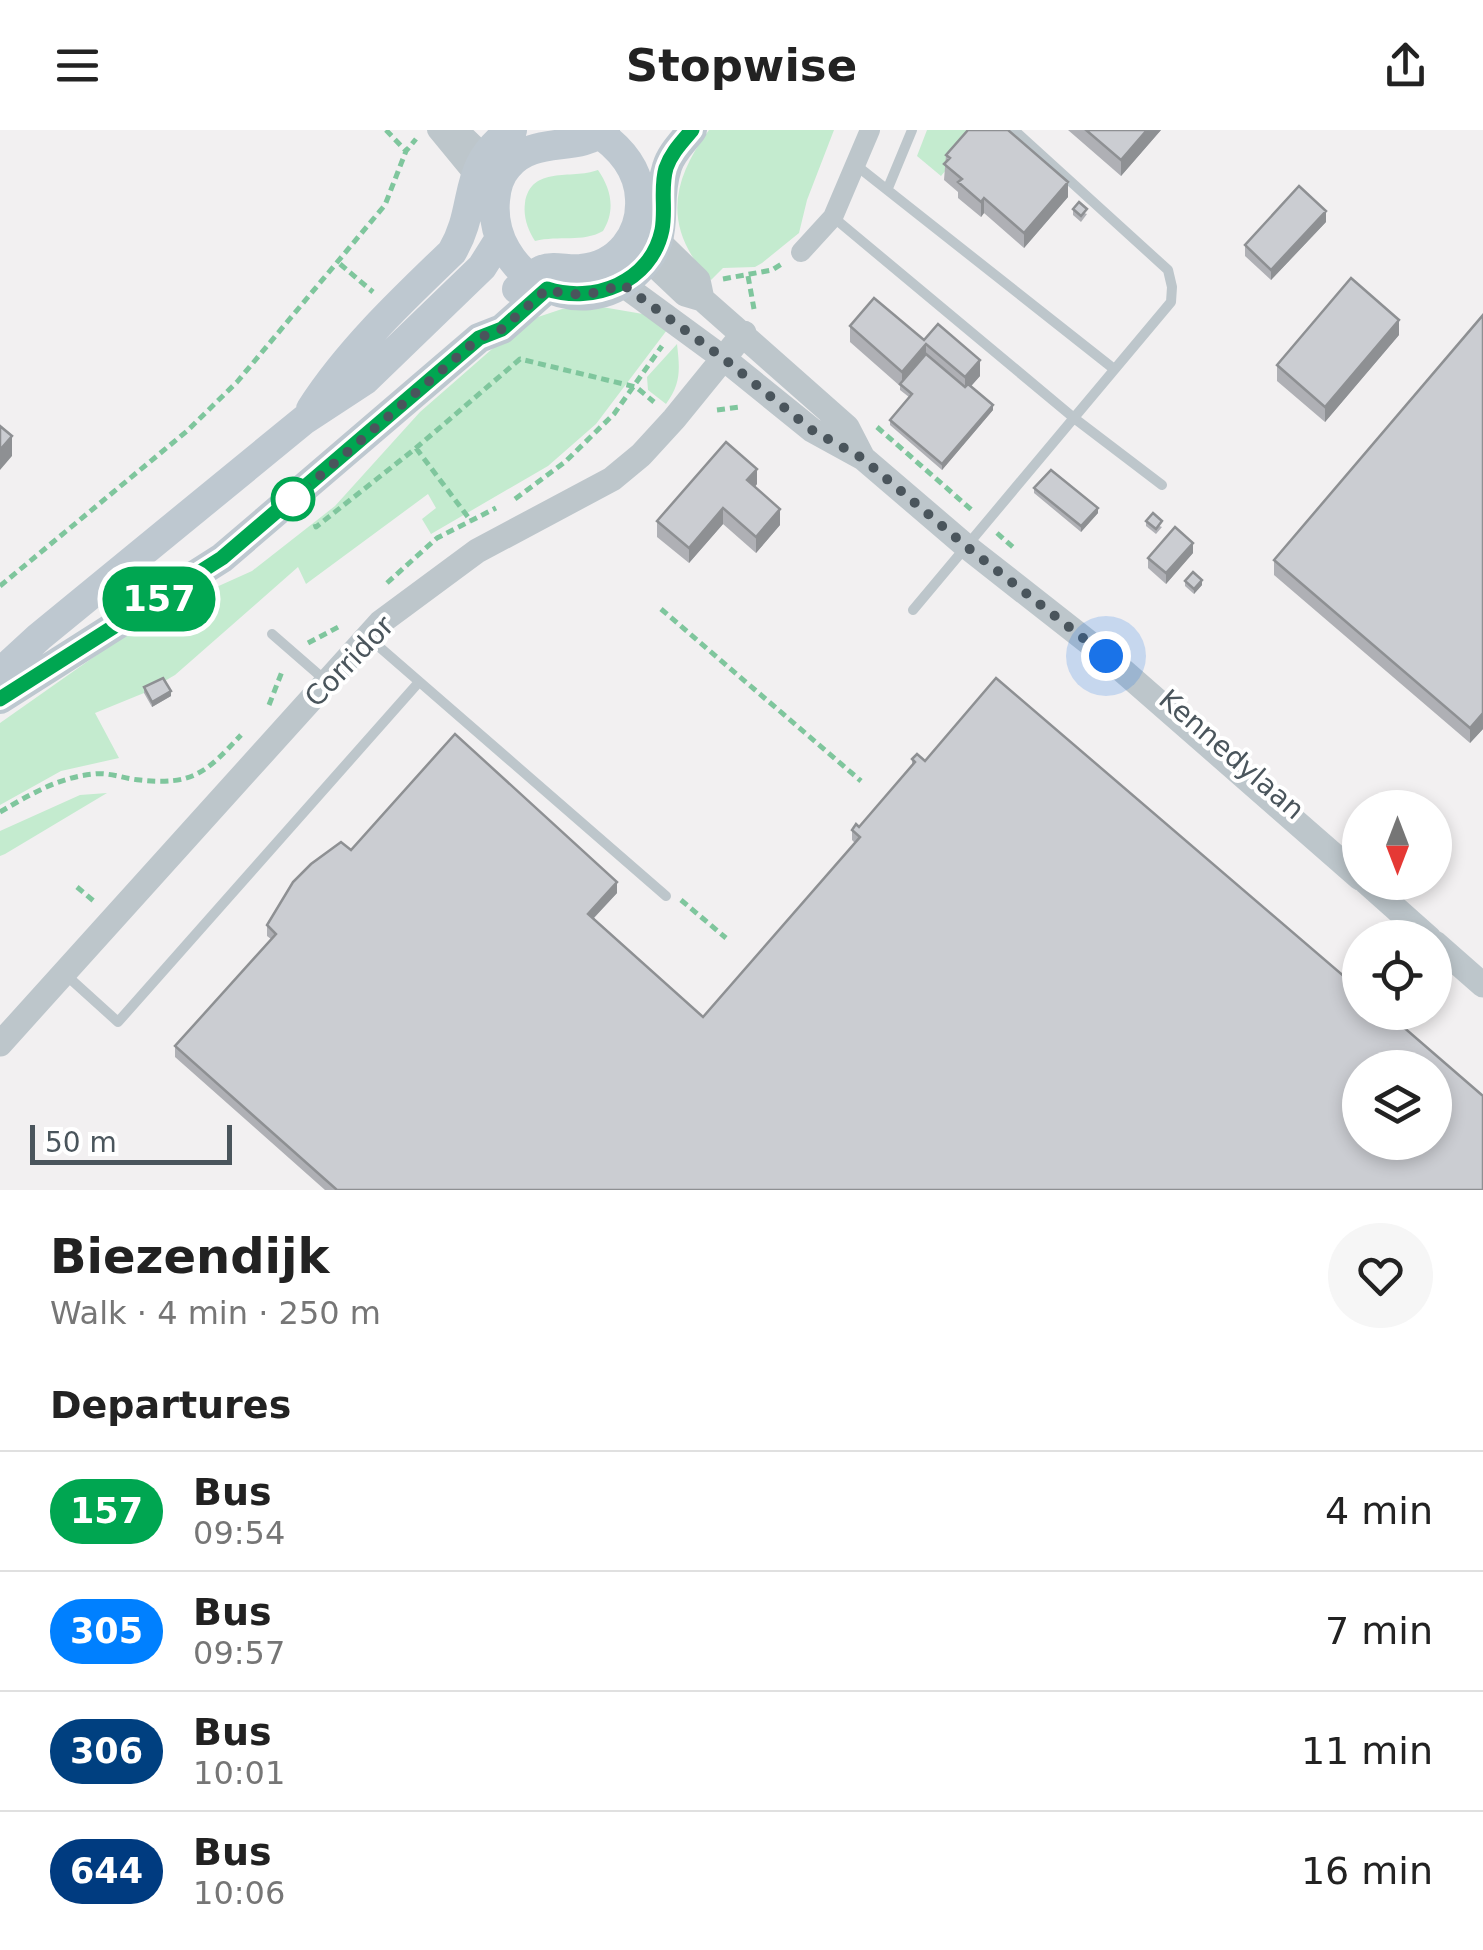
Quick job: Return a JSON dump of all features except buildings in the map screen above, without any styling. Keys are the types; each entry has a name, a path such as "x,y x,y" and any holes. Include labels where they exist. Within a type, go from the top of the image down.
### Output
{"main road":[{"path":"304,420 356,350 452,252 464,233 487,168 512,130"},
{"path":"650,179 669,130"},
{"path":"650,179 692,130"},
{"path":"599,131 650,179 662,229 622,284 584,295 565,295 538,284 509,258 499,240 487,168 537,146 582,142 599,131"},
{"path":"0,673 304,420 365,380 482,267 499,240"},
{"path":"0,699 222,558 479,338 502,329 551,268 582,270 611,260 624,250 646,246"}],"street":[{"path":"459,130 487,168"},
{"path":"801,252 833,216 870,130"},
{"path":"430,131 487,168"},
{"name":"Kennedylaan","path":"646,246 685,294 702,299 744,333 846,427 862,458"},
{"name":"Kennedylaan","path":"622,284 812,430 862,458 1106,656 1342,862"},
{"name":"Corridor","path":"1,1040 382,622 477,552 612,479 642,455 744,333"},
{"path":"1386,900 1409,920"},
{"path":"1452,958 1483,985"}],"lane":[{"path":"888,188 912,130"},
{"path":"914,610 1171,302 1168,270 1014,130"},
{"path":"857,166 1114,369"},
{"path":"833,216 1074,418 1162,485"},
{"path":"272,634 327,682"},
{"path":"368,637 669,894"},
{"path":"64,974 118,1022 419,682"}],"path":[{"path":"386,130 406,151"},
{"path":"0,586 187,431 236,382 385,205 406,151 430,131"},
{"path":"339,263 376,294"},
{"path":"315,524 316,528 416,448 520,358 636,387"},
{"path":"708,417 719,408 735,406 751,411"},
{"path":"416,448 472,521"},
{"path":"661,609 861,780"},
{"path":"0,811 47,786 95,773"},
{"path":"669,894 726,938"}],"green space":[{"path":"709,130 834,130 807,200 799,233 755,267 723,268 711,280 685,243 677,206 686,168"},
{"path":"927,130 980,130 941,176 917,156"},
{"path":"598,170 610,200 610,215 603,231 587,237 535,241 527,223 525,203 535,183 544,178"},
{"path":"602,307 643,314 667,330 596,424 548,466 431,534 422,519 436,508 428,494 306,584 298,567 175,675 95,713 119,758 61,771 0,805 0,723 152,616 252,571 335,506 420,412 523,322 562,309"},
{"path":"677,344 678,376 666,404 648,390 647,377"},
{"path":"107,793 0,856 0,831 80,795"}],"bus line":[{"name":"157","path":"0,699 222,558 479,338 502,329 536,296 547,289 565,295 604,292 636,273 648,259 662,229 666,168 692,130"}],"route":[{"path":"293,499 479,338 502,329 536,296 547,289 565,295 584,295 622,284 657,307 812,430 862,458 1106,656"}]}
